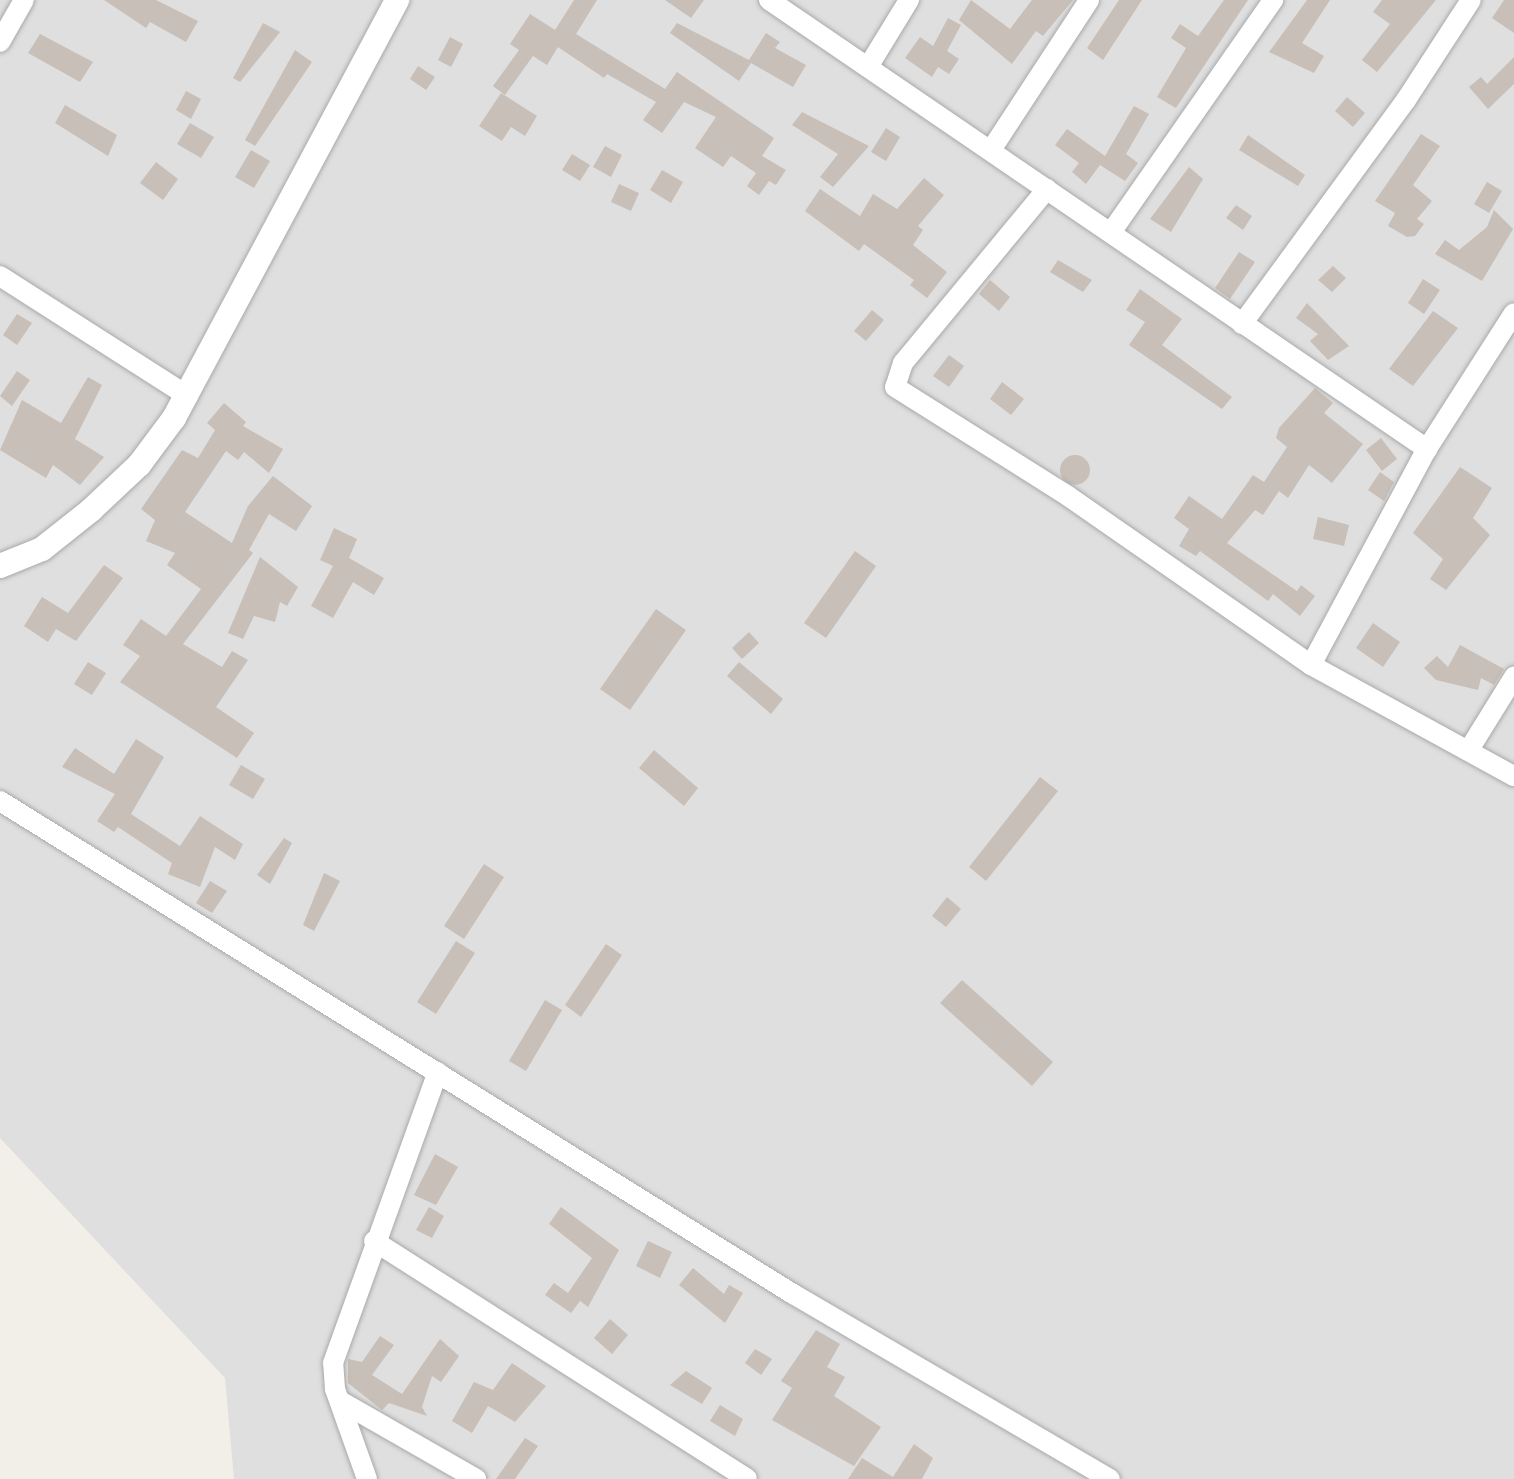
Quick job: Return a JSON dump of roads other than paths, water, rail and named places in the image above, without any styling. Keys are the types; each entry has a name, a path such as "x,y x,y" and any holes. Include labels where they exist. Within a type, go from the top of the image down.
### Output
{"street":[{"path":"0,42 24,0"},
{"path":"0,566 42,549 91,510 139,465 188,396 397,0"},
{"path":"769,0 1112,231 1242,324 1427,449"},
{"path":"868,67 909,0"},
{"path":"991,150 1089,0"},
{"path":"1112,231 1273,0"},
{"path":"1242,324 1406,100 1471,0"},
{"path":"1047,189 903,363 895,387 1068,496 1311,665 1470,748 1514,776"},
{"path":"0,276 188,396"},
{"path":"1311,665 1427,449 1514,313"},
{"path":"1470,748 1514,677"},
{"path":"0,801 793,1294 1110,1479"},
{"path":"367,1479 340,1401 333,1363 374,1241 438,1072"},
{"path":"374,1241 747,1479"},
{"path":"340,1401 476,1479"}]}
